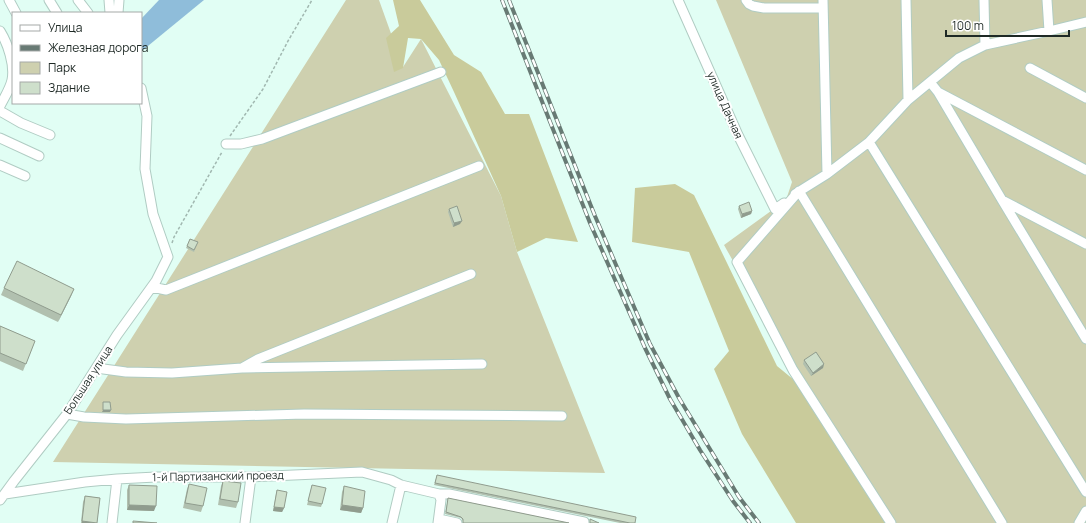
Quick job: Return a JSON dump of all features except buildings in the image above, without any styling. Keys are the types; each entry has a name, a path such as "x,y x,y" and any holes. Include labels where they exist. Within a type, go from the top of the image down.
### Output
{"street":[{"path":"9,0 15,12"},
{"path":"48,0 56,12"},
{"path":"78,0 87,12"},
{"path":"109,0 110,12"},
{"path":"118,12 119,0"},
{"name":"улица Дачная","path":"678,0 738,135 775,209 799,191"},
{"path":"746,0 753,6 764,8 823,4 827,174"},
{"path":"906,0 908,100"},
{"path":"984,0 985,44"},
{"path":"1047,0 1049,31"},
{"path":"891,523 793,370 736,262 799,191 827,174 869,142 908,100 959,58 985,44 1086,22"},
{"path":"0,106 12,80 12,61 1,36 12,34"},
{"path":"1030,68 1086,98"},
{"path":"226,144 241,144 262,139 440,72"},
{"path":"930,82 938,92 1086,339"},
{"path":"938,92 1086,170"},
{"path":"142,93 147,116 145,169 154,214 168,256"},
{"path":"0,110 20,123 50,135"},
{"path":"0,138 39,156"},
{"path":"869,142 1086,492"},
{"path":"0,165 25,176"},
{"path":"152,287 166,290 479,166"},
{"path":"799,191 1002,523"},
{"path":"1002,200 1086,244"},
{"name":"Большая улица","path":"2,497 67,414 117,335 156,281 168,256"},
{"path":"242,368 258,359 471,274"},
{"path":"96,368 126,372 172,373 242,368 482,364"},
{"path":"67,414 84,417 126,419 304,414 562,416"},
{"name":"1-й Партизанский проезд","path":"2,497 85,482 118,479 156,477 251,477 362,472 391,480 401,485 429,492 449,494 502,504 586,523"},
{"path":"245,523 251,477"},
{"path":"112,523 118,479"},
{"path":"392,523 401,485"},
{"path":"439,494 441,500 438,521 457,523"},
{"path":"1079,523 1086,511"}],"path":[{"path":"168,256 174,237 226,144 263,89 288,41 312,0"}],"green space":[{"path":"346,0 379,0 403,67 421,39 501,196 517,252 605,473 53,462"},
{"path":"393,0 420,0 454,55 481,72 505,114 529,114 578,242 546,238 517,252 501,196 439,60 421,39 408,38 403,68 394,72 386,38 399,26"},
{"path":"716,0 1086,0 1086,523 881,523 724,245 786,200 792,182"},
{"path":"675,184 694,195 777,366 794,380 895,523 796,523 742,434 714,369 729,351 689,252 632,242 635,188"}],"water":[{"path":"159,0 204,0 143,50 142,18"}],"railway":[{"path":"502,0 590,223 645,348 670,399 700,450 733,501 750,523"},
{"path":"509,0 595,216 650,344 679,398 739,497 759,523"}]}
